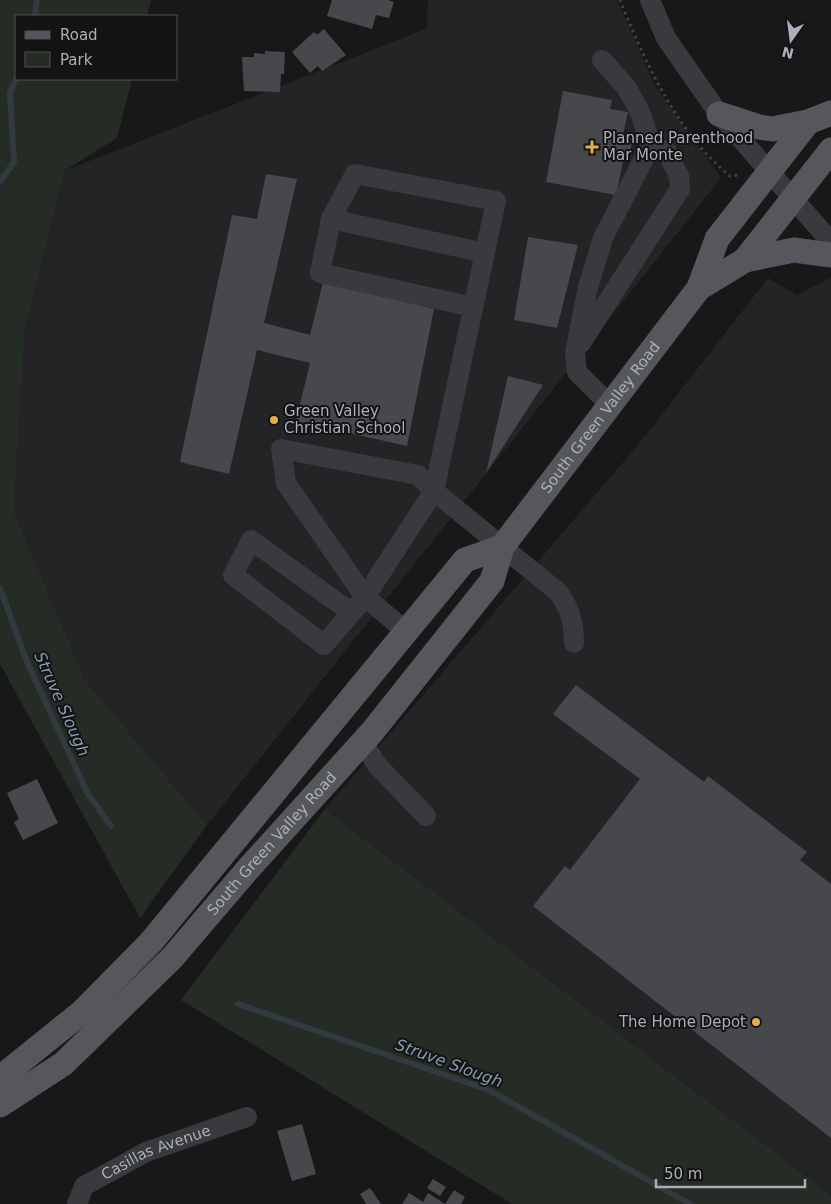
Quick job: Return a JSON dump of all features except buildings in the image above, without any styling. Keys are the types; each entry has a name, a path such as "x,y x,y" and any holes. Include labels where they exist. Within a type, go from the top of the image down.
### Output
{"main road":[{"path":"719,114 759,127 772,129 808,122 831,113"},
{"name":"South Green Valley Road","path":"0,1105 63,1064 172,958 248,869 363,742 492,581 502,547 698,288 717,239 808,122"},
{"name":"South Green Valley Road","path":"698,288 745,260 831,150"},
{"path":"745,260 794,250 831,255"},
{"name":"South Green Valley Road","path":"0,1078 82,1012 151,942 465,560 502,547"}],"street":[{"path":"650,0 666,38 719,114 831,242"},
{"path":"602,60 626,87 640,112 651,145 604,238 588,287 575,353 577,372 610,405"},
{"path":"575,353 680,189 679,176 668,152 651,145"},
{"path":"352,613 251,540 232,575 324,645 352,613 365,597 434,491 496,201 355,174 331,219 320,273 473,307"},
{"path":"331,219 485,253"},
{"path":"407,632 365,597 286,483 281,449 418,475 434,491 550,584 563,598 572,618 574,643"},
{"path":"363,742 376,764 426,816"},
{"name":"Casillas Avenue","path":"77,1204 84,1186 146,1152 247,1116"}],"path":[{"path":"620,0 654,78 682,121 715,164 730,176"}],"shaded area":[{"name":"Green Valley Christian School","path":"428,0 617,0 655,86 721,178 207,825 85,680 14,512 25,327 64,171 426,29"},
{"path":"768,278 797,295 830,278 831,280 831,1195 325,809 638,445"}],"green space":[{"path":"0,0 151,0 147,15 15,15 15,80 132,80 117,138 64,171 25,327 14,512 85,680 207,825 140,918 0,664"},
{"path":"325,809 831,1195 831,1204 512,1204 181,1000"}],"waterway":[{"name":"Struve Slough","path":"35,15 37,0"},
{"name":"Struve Slough","path":"0,182 14,162 10,93 16,80"},
{"name":"Struve Slough","path":"0,588 27,662 88,794 111,826"},
{"name":"Struve Slough","path":"238,1004 489,1090 690,1204"}],"place":[{"name":"Planned Parenthood Mar Monte","path":"592,147"},
{"name":"Green Valley Christian School","path":"274,420"},
{"name":"The Home Depot","path":"756,1022"}]}
